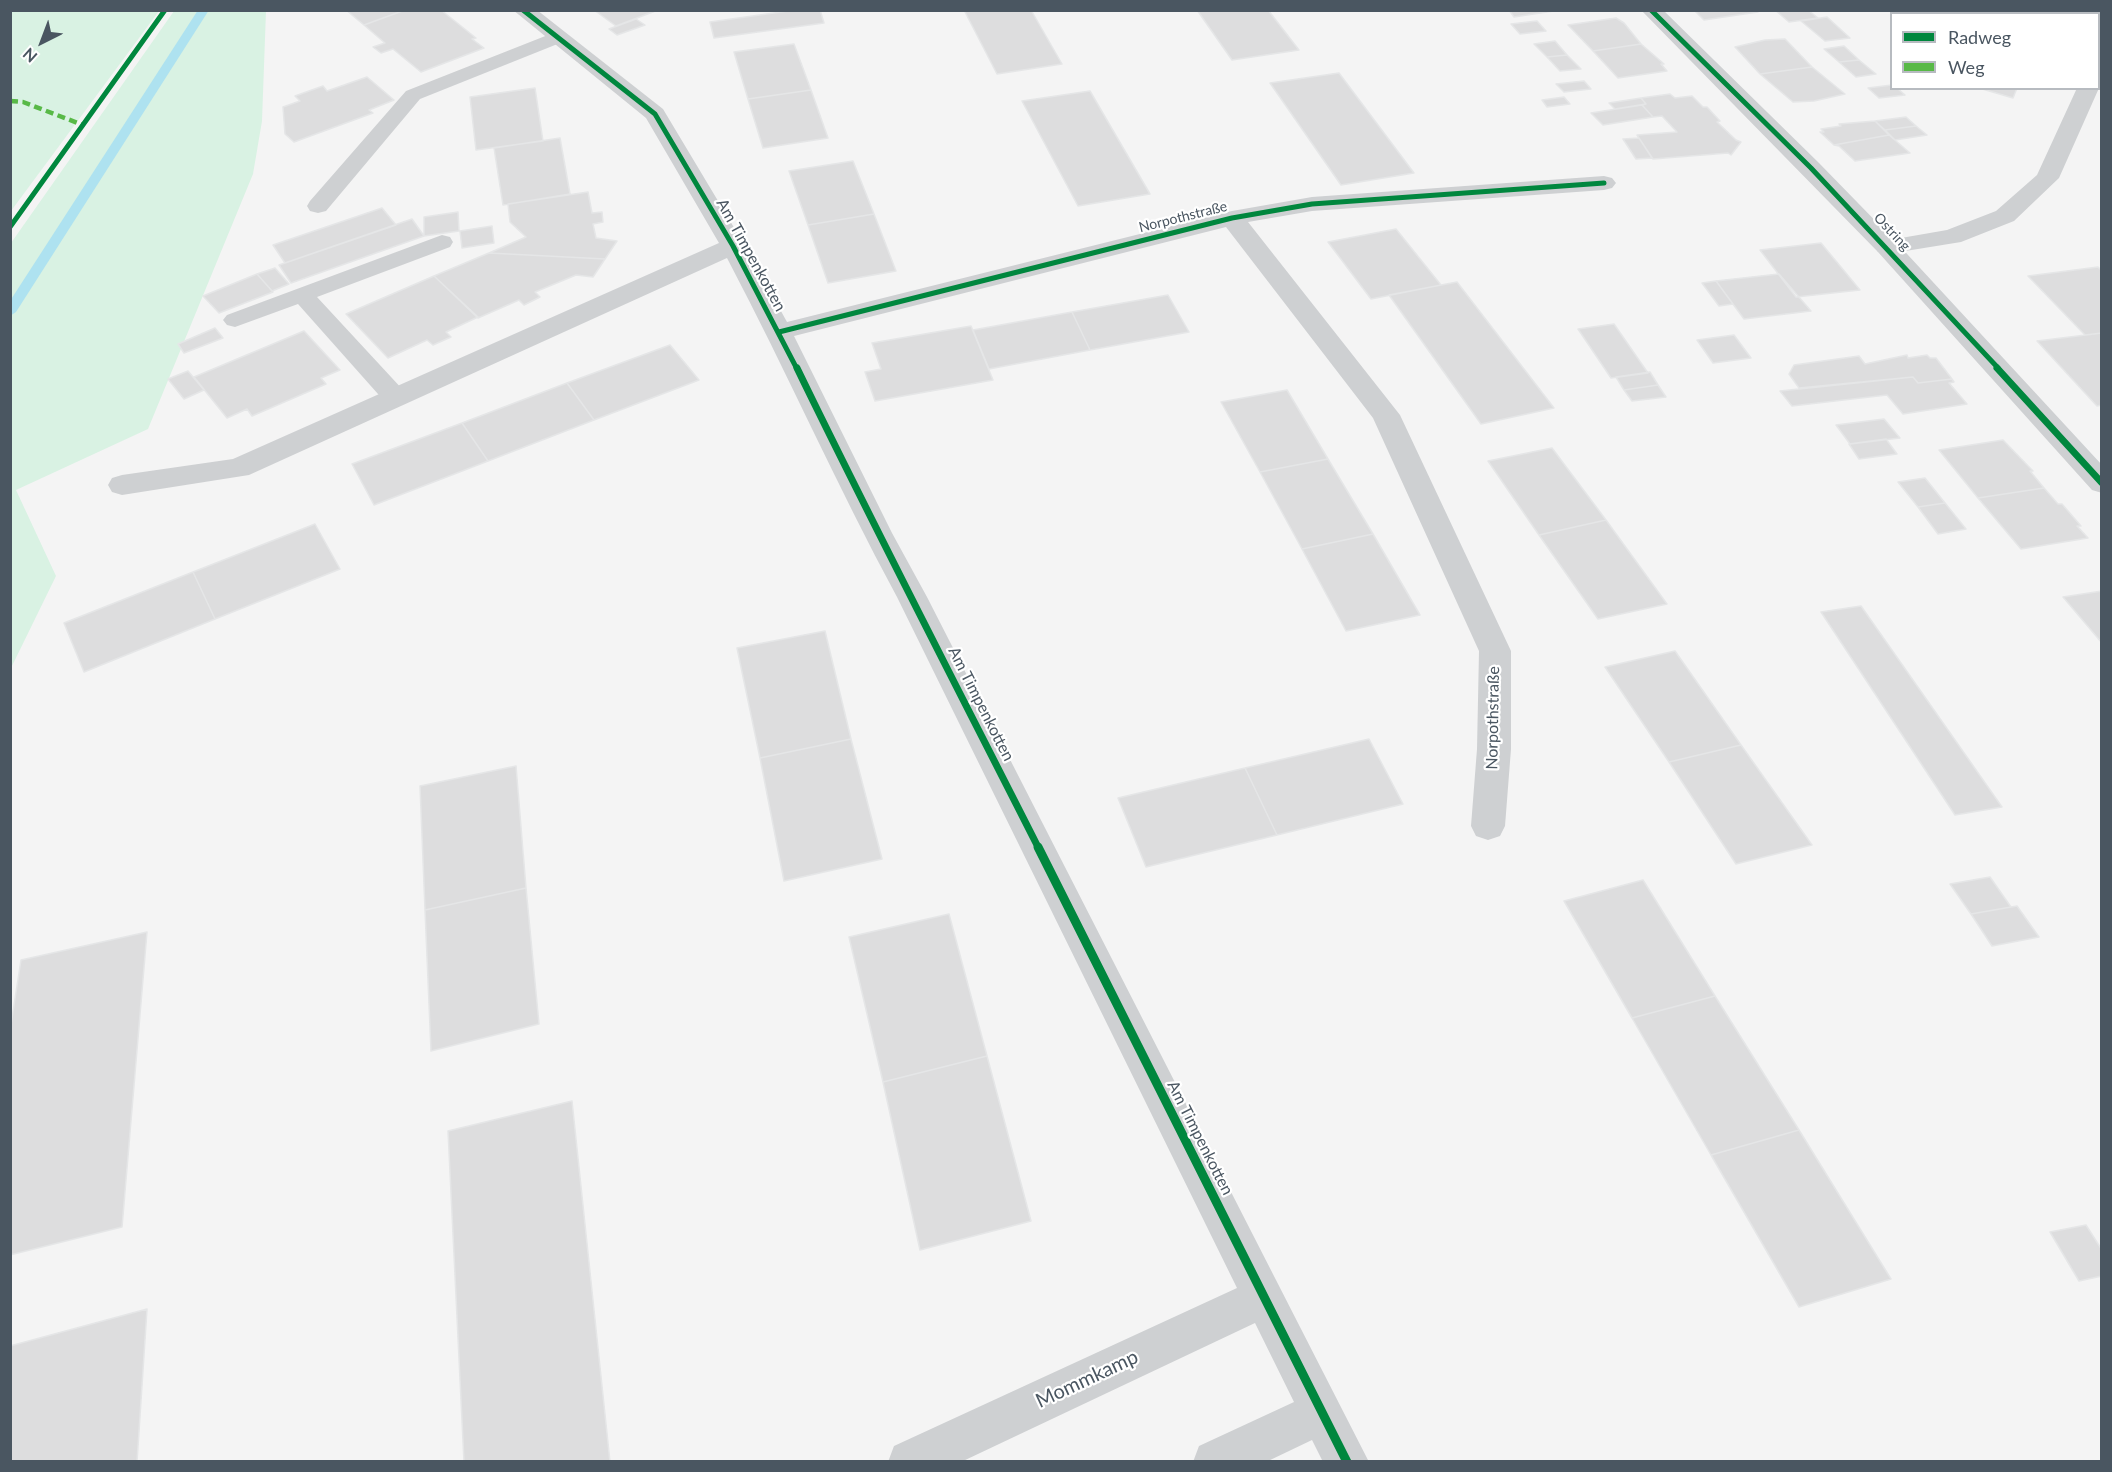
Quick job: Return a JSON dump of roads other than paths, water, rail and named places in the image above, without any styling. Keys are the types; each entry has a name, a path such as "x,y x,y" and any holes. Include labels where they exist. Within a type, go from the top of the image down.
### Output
{"street":[{"name":"Am Timpenkotten","path":"523,10 656,114 733,246 1347,1461"},
{"name":"Ostring","path":"1651,10 1812,168 2102,483"},
{"path":"1887,247 1952,237 2005,216 2047,178 2087,90"},
{"name":"Norpothstraße","path":"778,332 1232,218 1312,204 1604,183"},
{"name":"Norpothstraße","path":"1232,218 1386,415 1495,651 1494,749 1488,826"},
{"name":"Am Timpenkotten","path":"122,486 239,468 733,246"},
{"name":"Mommkamp","path":"910,1461 1264,1297"},
{"path":"1215,1461 1322,1413"}],"lane":[{"path":"318,206 413,95 558,37"},
{"path":"235,320 442,242"},
{"path":"302,294 395,398"}],"waterway":[{"path":"10,312 204,10"}]}
